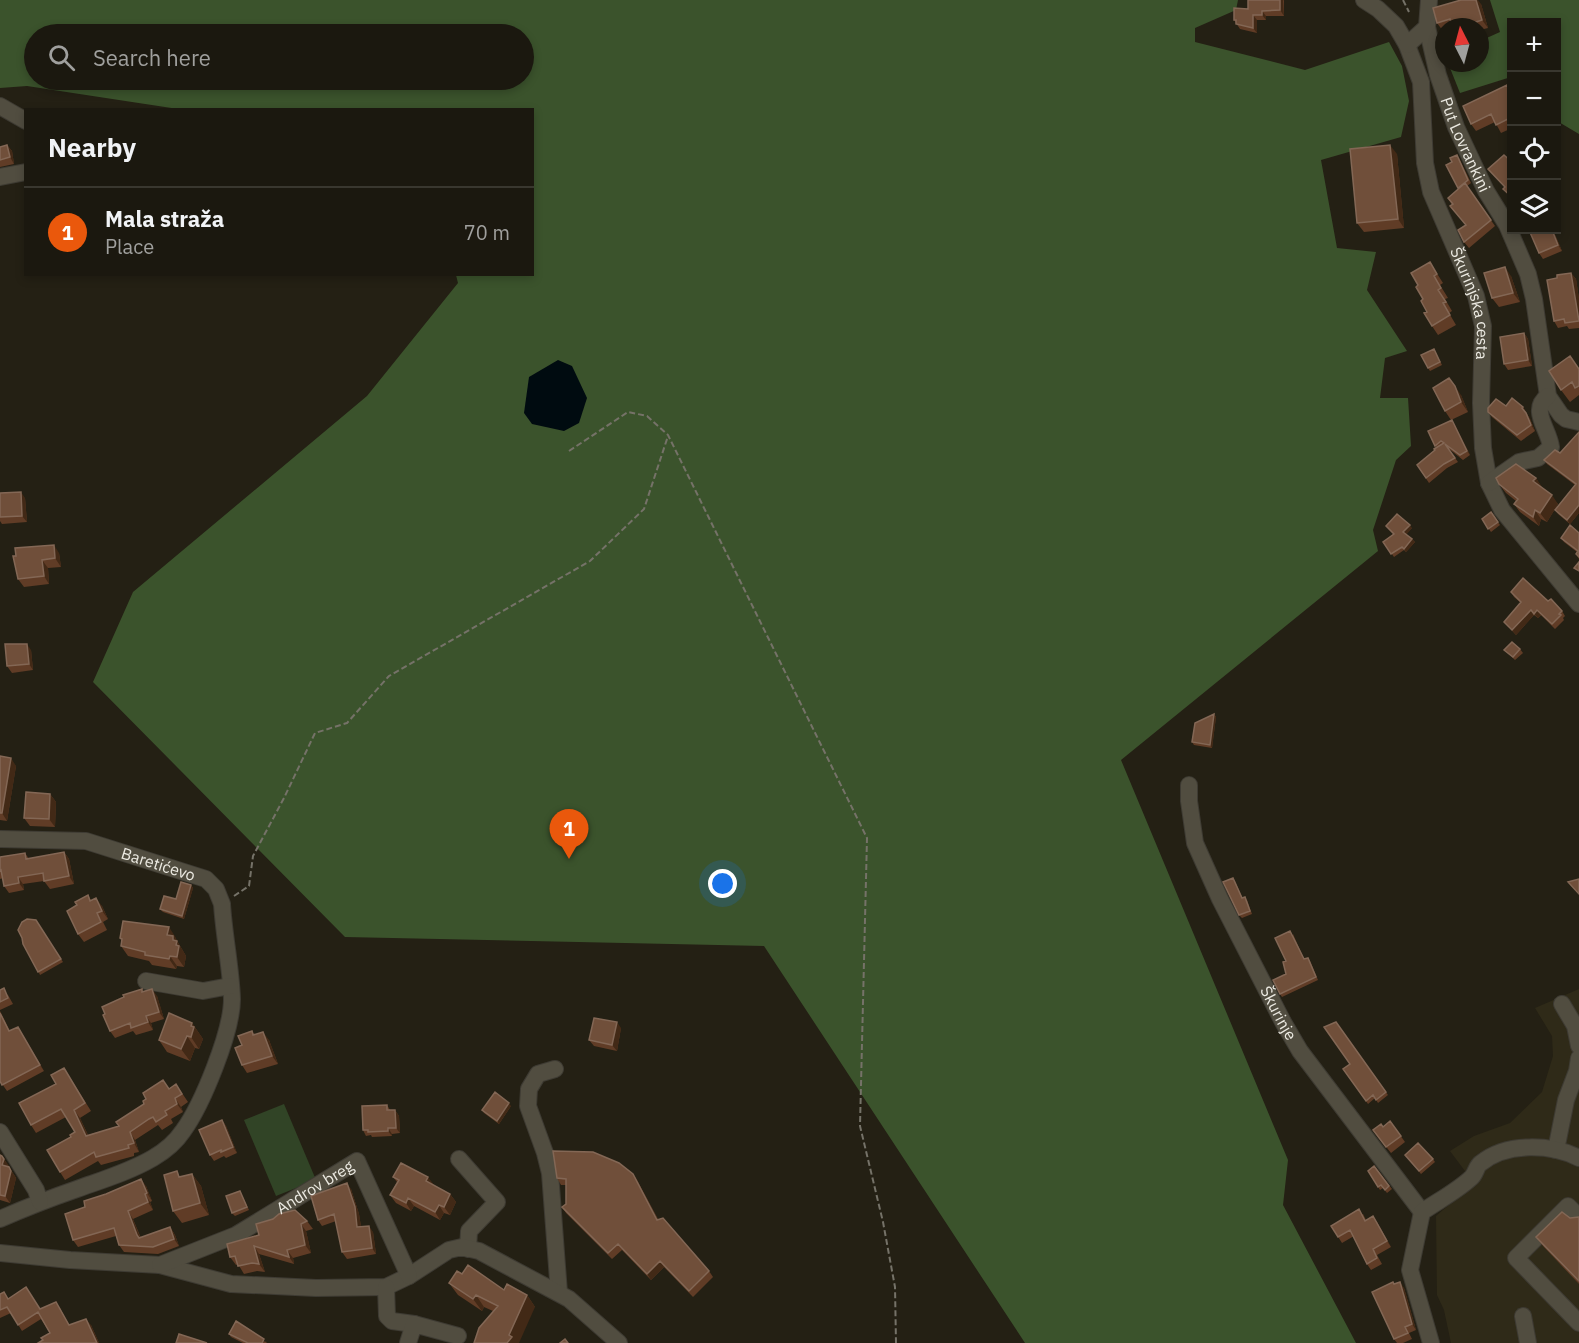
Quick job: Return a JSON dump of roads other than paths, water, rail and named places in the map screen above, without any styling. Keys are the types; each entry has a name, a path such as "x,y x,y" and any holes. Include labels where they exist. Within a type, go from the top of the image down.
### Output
{"street":[{"name":"Škurinjska cesta","path":"1364,0 1378,9 1396,26 1407,45 1421,82 1425,163 1431,192 1464,284 1476,296 1483,326 1476,392 1489,483 1502,510 1579,604"},
{"name":"Put Lovrankini","path":"1429,0 1428,27 1438,75 1456,127 1486,191 1507,225 1528,274 1534,299 1548,396 1542,401 1540,416 1551,447 1538,459 1519,462 1489,483"},
{"path":"1407,45 1428,27"},
{"path":"0,106 24,120"},
{"path":"0,177 24,172"},
{"path":"1548,396 1561,415 1566,419 1579,422"},
{"name":"Škurinje","path":"1189,785 1195,843 1220,899 1283,1022 1300,1051 1422,1212"},
{"name":"Baretićevo","path":"0,839 86,841 206,879 216,889 222,904 231,1008 227,1030 200,1100 182,1133 167,1149 151,1160 117,1175 40,1202 0,1219"},
{"path":"146,981 203,991 230,986"},
{"path":"1562,1004 1575,1026 1579,1040"},
{"path":"1556,1150 1566,1100 1577,1071 1579,1058"},
{"path":"555,1069 538,1074 529,1089 528,1106 550,1173 559,1293"},
{"path":"0,1132 36,1190 40,1202"},
{"path":"1431,1343 1410,1270 1422,1212 1473,1177 1479,1164 1492,1156 1514,1149 1536,1147 1556,1150 1579,1158"},
{"path":"459,1159 497,1202 469,1231 468,1249 479,1251 569,1299 619,1343"},
{"name":"Androv breg","path":"160,1265 236,1235 357,1161 409,1276"},
{"path":"1579,1217 1568,1206 1516,1258 1579,1323"},
{"name":"Androv breg","path":"0,1253 160,1265 231,1284 316,1288 386,1287 409,1276 449,1250 462,1247 468,1249"},
{"path":"386,1287 387,1316 393,1321 458,1336"},
{"path":"1523,1316 1528,1343"},
{"path":"408,1343 414,1324"}],"place":[{"name":"Mala straža","path":"569,859"}]}
